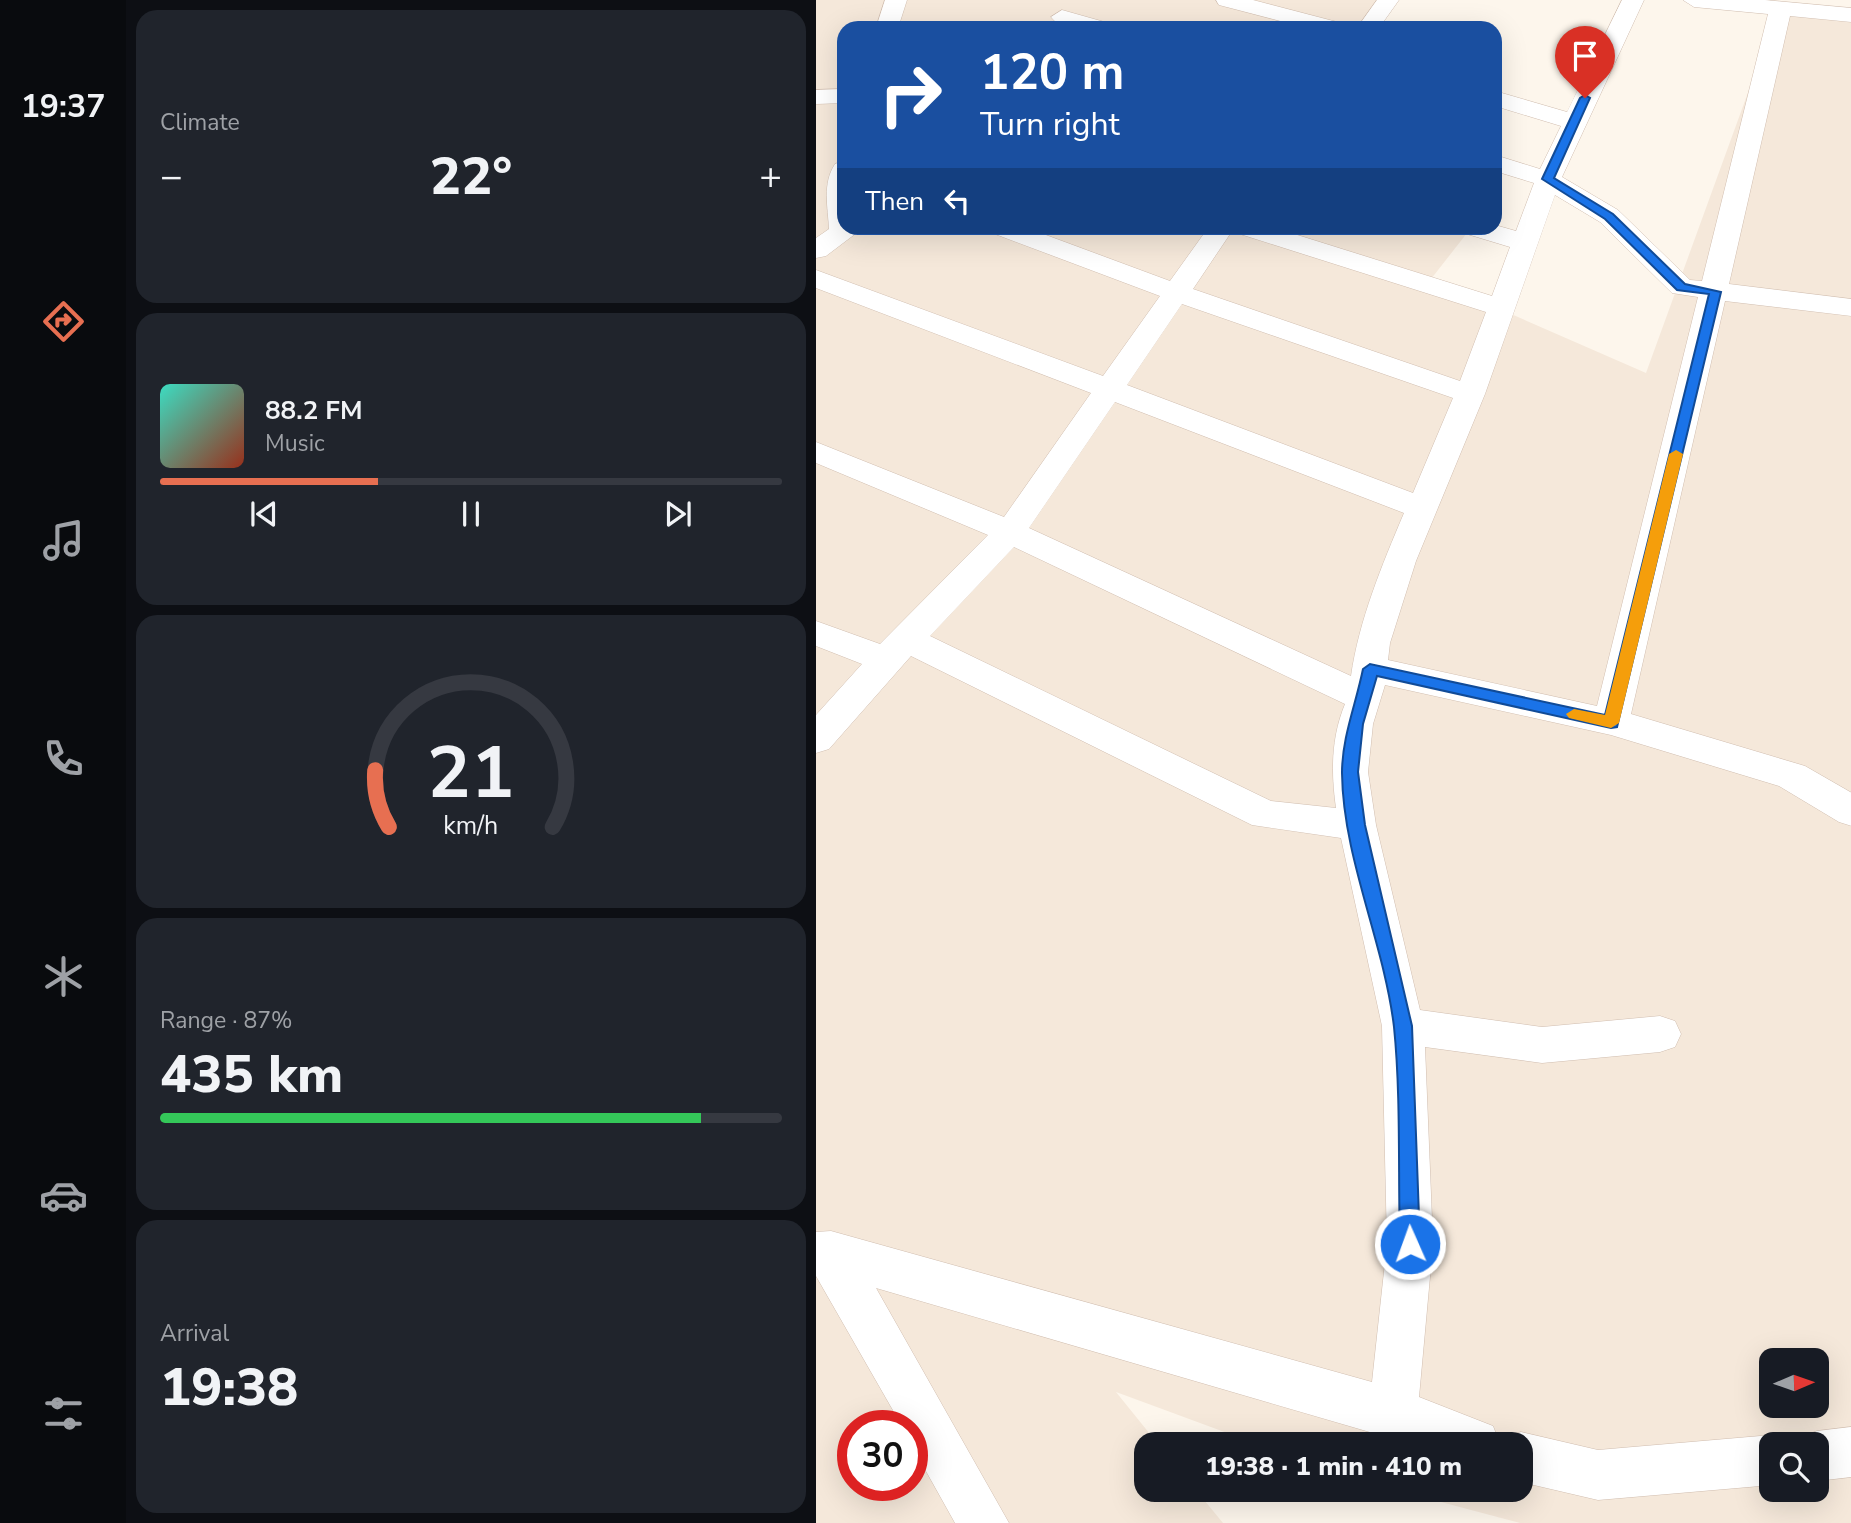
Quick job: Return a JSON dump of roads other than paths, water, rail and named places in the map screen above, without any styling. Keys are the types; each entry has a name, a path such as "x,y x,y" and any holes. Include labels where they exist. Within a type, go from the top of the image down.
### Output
{"street":[{"path":"889,21 895,0"},
{"path":"1060,21 1079,0"},
{"path":"1227,0 1306,21"},
{"path":"1373,21 1388,0"},
{"path":"1393,1412 1410,1244 1403,1026 1357,825 1350,772 1355,724 1368,684 1373,643 1422,508 1470,394 1499,307 1526,243 1548,179 1633,0"},
{"path":"1694,0 1851,15"},
{"path":"1611,723 1781,8"},
{"path":"816,97 837,96"},
{"path":"1502,100 1573,122"},
{"path":"1502,165 1548,179 1609,216 1682,287 1851,308"},
{"path":"816,250 838,235"},
{"path":"1023,235 1178,293 1470,394"},
{"path":"816,739 1010,533 1107,388 1178,293 1216,235"},
{"path":"1271,235 1499,307"},
{"path":"1499,235 1526,243"},
{"path":"816,278 1422,508"},
{"path":"816,452 1368,684 1611,723 1792,776 1851,812"},
{"path":"816,633 897,650 1265,815 1357,825"},
{"path":"1403,1026 1542,1045 1660,1034"},
{"path":"823,1254 1393,1412 1444,1432"},
{"path":"823,1254 983,1523"},
{"path":"1829,1454 1851,1452"},
{"path":"1533,1460 1598,1475 1759,1461"}]}
